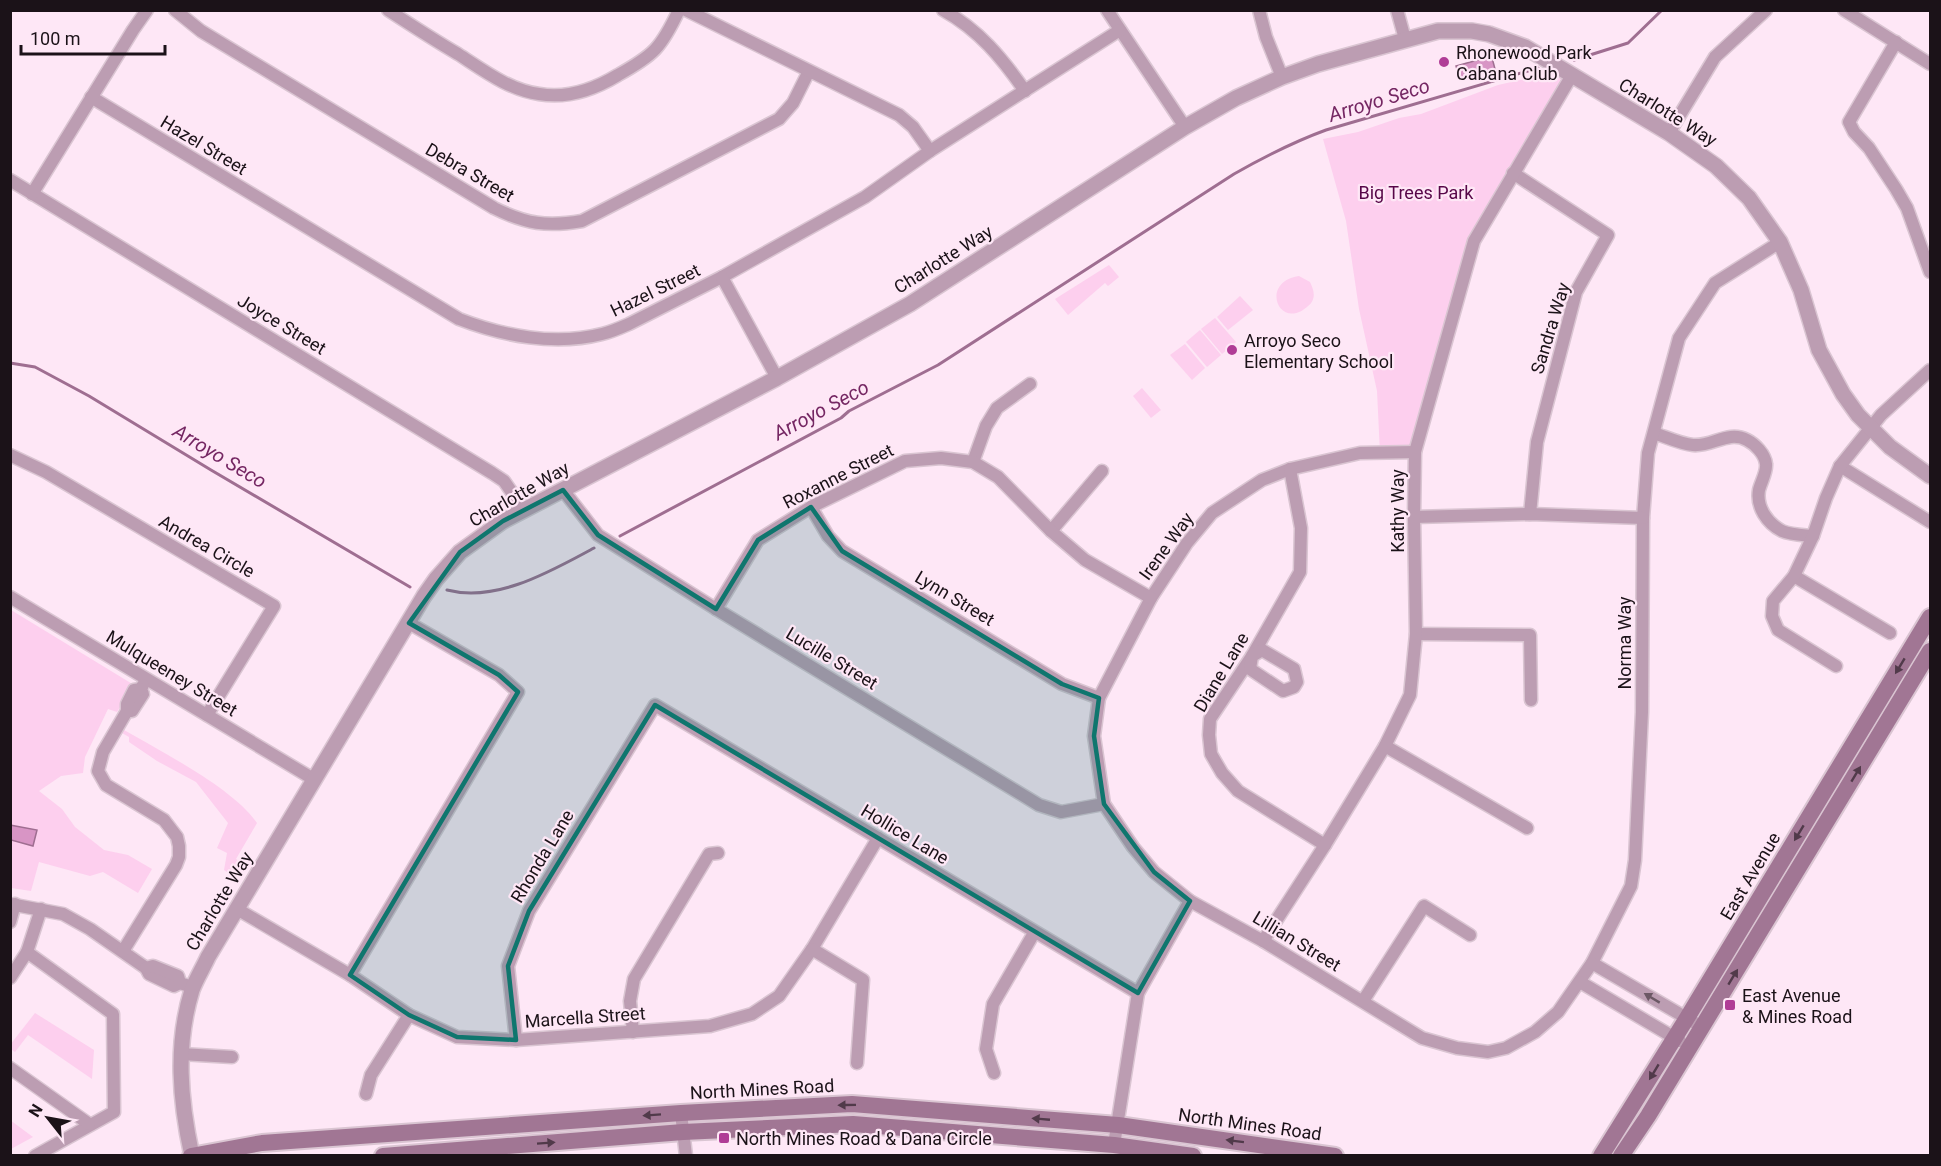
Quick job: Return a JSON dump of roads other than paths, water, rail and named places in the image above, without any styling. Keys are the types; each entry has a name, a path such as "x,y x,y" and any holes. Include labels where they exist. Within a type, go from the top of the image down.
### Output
{"main road":[{"name":"East Avenue","path":"1601,1155 1675,1038 1930,616"},
{"name":"East Avenue","path":"1621,1155 1690,1047 1930,651"},
{"name":"North Mines Road","path":"192,1155 262,1143 681,1113 852,1104 1118,1125 1335,1155"},
{"path":"383,1155 683,1132 853,1124 1114,1144 1193,1155"}],"street":[{"path":"32,194 132,30 147,10"},
{"name":"Debra Street","path":"175,10 201,31 494,208 516,219 537,224 561,225 582,221 778,119 793,103 809,71"},
{"path":"388,10 490,75 517,88 540,94 567,94 587,90 646,59 658,48 679,10"},
{"path":"686,10 899,115 913,127 930,151"},
{"path":"943,10 982,37 1005,62 1025,91"},
{"path":"1107,10 1185,127"},
{"path":"1259,10 1266,38 1282,77"},
{"path":"1397,10 1405,39"},
{"path":"1669,133 1715,57 1766,10"},
{"path":"1844,10 1930,64"},
{"name":"Hazel Street","path":"91,98 459,319 486,330 542,338 577,338 603,334 629,324 722,277 865,197 930,151 1120,30"},
{"name":"Charlotte Way","path":"192,1155 181,1099 181,1054 187,986 208,957 424,596 460,552 502,521 777,378 910,304 1185,127 1236,98 1282,77 1438,31 1472,32 1507,40 1525,47 1669,133 1710,161 1732,180 1764,216 1793,269 1812,329 1830,372 1843,394 1871,429 1890,447 1930,476"},
{"path":"1896,42 1849,122 1854,132 1869,148 1907,208 1930,272"},
{"name":"Kathy Way","path":"1263,942 1385,746 1410,695 1416,634 1415,452 1474,241 1568,73"},
{"name":"Sandra Way","path":"1513,172 1608,236 1576,292 1537,442 1530,514"},
{"name":"Joyce Street","path":"10,180 492,473 504,482 524,510"},
{"name":"Norma Way","path":"1506,1048 1535,1032 1558,1012 1592,963 1631,886 1635,860 1642,712 1643,518 1648,453 1678,338 1714,283 1780,242"},
{"path":"722,277 777,378"},
{"path":"1836,666 1778,630 1772,616 1773,601 1794,576 1814,536 1826,498 1840,466 1881,415 1930,370"},
{"path":"973,462 986,426 997,408 1030,384"},
{"path":"1654,434 1694,445 1724,437 1736,436 1748,440 1763,453 1767,465 1759,493 1762,514 1783,532 1814,536"},
{"name":"Irene Way","path":"1104,804 1094,736 1099,698 1151,598 1187,543 1212,513 1262,480 1290,470 1359,453 1415,452"},
{"name":"Andrea Circle","path":"10,455 46,472 274,606 207,715"},
{"name":"Roxanne Street","path":"717,609 758,540 811,507 905,461 941,458 973,462 998,477 1051,531 1085,560 1151,598"},
{"path":"1840,466 1930,522"},
{"name":"Diane Lane","path":"1290,470 1301,528 1300,572 1252,656 1210,719 1209,735 1212,754 1222,773 1238,791 1325,845"},
{"path":"1051,531 1102,471"},
{"name":"Lucille Street","path":"562,490 598,534 1039,805 1061,812 1104,804"},
{"name":"Lynn Street","path":"811,507 828,536 842,551 1062,684 1099,698"},
{"path":"1414,517 1530,514 1643,518"},
{"path":"1794,576 1890,633"},
{"name":"Mulqueeney Street","path":"10,597 144,684 207,715 315,780"},
{"path":"350,975 519,692 499,675 409,623"},
{"path":"1416,634 1530,635 1531,700"},
{"path":"123,951 179,857 177,837 165,820 106,785 98,771 103,752 127,711 127,704 134,690 144,684"},
{"name":"Hollice Lane","path":"655,705 1138,993"},
{"name":"Rhonda Lane","path":"516,1040 508,966 529,911 655,705"},
{"path":"1385,746 1527,828"},
{"name":"Lillian Street","path":"1104,804 1133,847 1154,872 1190,901 1363,1001 1422,1038 1457,1048 1488,1052 1506,1048"},
{"name":"Marcella Street","path":"237,909 350,975 409,1015 457,1037 516,1040 710,1026 752,1014 779,996 812,949 878,838"},
{"path":"633,1032 630,1001 634,980 709,855 718,853"},
{"path":"1114,1144 1138,993 1190,901"},
{"path":"10,922 13,904 63,914 123,951 147,968 149,974 174,986 187,986"},
{"path":"1363,1001 1424,906 1470,935"},
{"path":"10,978 27,952 41,909"},
{"path":"994,1073 986,1049 993,1004 1034,933"},
{"path":"812,949 863,981 857,1063"},
{"path":"27,952 113,1014 114,1112 35,1155"},
{"path":"1592,963 1702,1027"},
{"path":"1580,982 1690,1047"},
{"path":"366,1094 371,1075 409,1015"},
{"path":"181,1054 232,1057"},
{"path":"10,1068 90,1124"},
{"path":"681,1113 686,1155"}],"waterway":[{"name":"Arroyo Seco","path":"1574,60 1628,43 1662,10"},
{"path":"620,536 938,365 1234,174 1268,156 1326,130 1538,68"},
{"name":"Arroyo Seco","path":"10,363 35,367 89,396 410,587"},
{"name":"Arroyo Seco","path":"447,590 466,593 504,588 542,575 594,548"}],"place":[{"name":"Rhonewood Park Cabana Club","path":"1444,62"},
{"name":"Arroyo Seco Elementary School","path":"1232,350"},
{"name":"East Avenue & Mines Road","path":"1730,1005"},
{"name":"North Mines Road & Dana Circle","path":"724,1138"}],"park label":[{"name":"Big Trees Park","path":"1416,192"}]}
